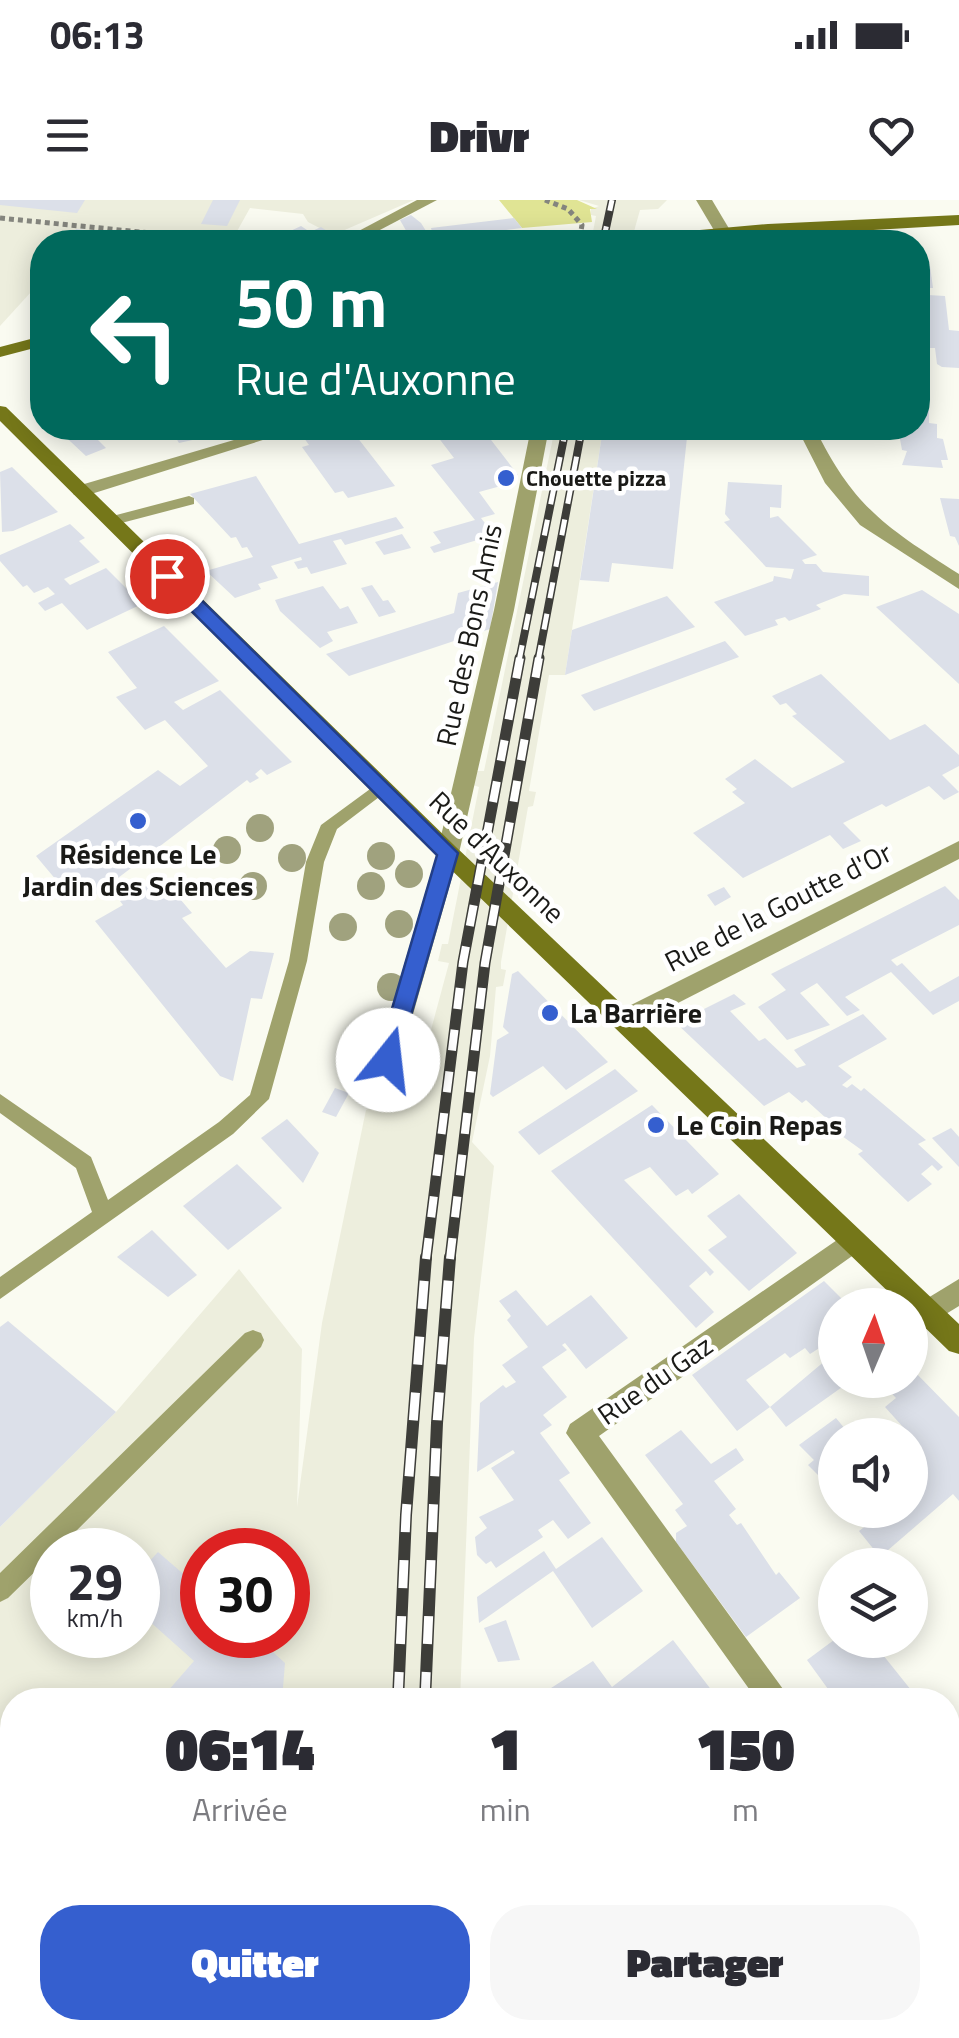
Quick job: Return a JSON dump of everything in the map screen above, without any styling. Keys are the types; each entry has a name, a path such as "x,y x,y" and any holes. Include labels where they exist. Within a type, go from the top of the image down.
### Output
{"main road":[{"path":"828,230 959,220"},
{"path":"0,352 30,344"},
{"name":"Rue d'Auxonne","path":"0,411 448,853 902,1288"},
{"name":"Rue d'Auxonne","path":"928,1313 959,1342"}],"street":[{"path":"369,230 428,200"},
{"path":"704,200 720,230"},
{"path":"81,491 252,440"},
{"name":"Rue des Bons Amis","path":"388,1060 448,853 504,610 538,440"},
{"path":"811,440 841,497 868,524 959,583"},
{"name":"Rue de la Goutte d'Or","path":"625,1019 959,849"},
{"name":"Rue du Gaz","path":"767,1688 580,1433 854,1241"},
{"path":"928,1313 959,1291"}],"lane":[{"path":"110,520 188,501"},
{"path":"0,1289 226,1128 259,1099 298,961 315,862 330,824 381,787"},
{"path":"0,1102 84,1163 103,1216"},
{"path":"0,1590 252,1340"}],"path":[{"path":"546,200 568,209 582,225 581,230"},
{"path":"0,218 120,230"}],"shaded area":[{"path":"0,200 414,200 345,230 323,230 308,222 303,214 250,208 238,230 30,230 30,293 0,326"},
{"path":"579,200 667,200 658,209 640,210 634,230 593,230 596,216 591,215 591,209 599,206"},
{"path":"553,440 601,440 565,675 549,675 529,791 536,792 533,806 528,807 501,962 501,969 506,970 503,986 496,987 490,1056 472,1142 494,1166 474,1338 460,1688 0,1688 0,1527 116,1412 239,1269 302,1349 297,1507 322,1323 366,1110 398,1094 414,1093 449,963 438,961 442,944 448,944 479,787 473,785 475,771 484,771"}],"green space":[{"path":"499,200 577,200 597,209 590,209 592,222 522,228"}],"building":[{"path":"0,200 85,200 77,213 0,205"},
{"path":"213,200 240,200 227,226 201,224"},
{"path":"411,215 425,230 406,230 400,220"},
{"path":"514,218 522,228 432,230"},
{"path":"930,295 945,296 949,330 959,331 959,368 937,364 935,348 930,348"},
{"path":"930,423 937,424 937,438 943,439 948,460 941,460 943,468 902,465 907,451 902,450 900,440 930,440"},
{"path":"69,440 98,440 106,448 86,456"},
{"path":"305,440 359,440 395,486 348,498 343,491 335,493 302,447 309,445"},
{"path":"440,440 491,440 518,475 512,477 516,482 479,492 495,514 481,518 494,535 434,553 430,547 441,543 433,532 475,520 431,465 454,458"},
{"path":"601,440 687,440 673,569 612,563 609,582 580,580"},
{"path":"12,467 58,512 2,532 0,472"},
{"path":"256,476 299,544 396,517 404,528 345,545 341,539 333,541 347,564 311,574 307,567 298,569 294,562 302,560 301,557 271,566 278,578 235,598 206,571 253,557 190,494"},
{"path":"728,482 782,485 781,508 770,507 770,518 778,516 817,555 802,560 805,564 816,564 823,572 869,576 869,596 844,594 816,605 821,609 789,621 785,617 775,620 778,625 745,636 714,602 773,581 774,576 791,579 794,569 766,567 724,522 730,520 725,514"},
{"path":"940,498 959,499 959,546 955,537 950,536"},
{"path":"70,524 85,538 79,541 100,562 64,579 70,585 106,568 142,604 87,630 62,603 45,611 38,603 55,594 48,587 34,593 27,585 23,587 0,561 0,555"},
{"path":"402,534 411,548 384,555 375,542"},
{"path":"498,582 490,629 349,676 326,654 454,613 458,593"},
{"path":"372,585 396,612 379,617 361,588"},
{"path":"323,586 340,609 348,606 358,623 327,632 333,641 320,648 280,611 275,600"},
{"path":"922,590 959,614 959,684 876,607"},
{"path":"667,596 695,627 565,675 572,630"},
{"name":"Résidence Le Jardin des Sciences","path":"164,626 219,681 174,702 183,710 220,690 292,762 267,775 261,769 255,774 259,778 250,783 247,780 89,900 61,877 57,881 36,856 158,770 180,786 208,766 165,720 145,730 116,697 137,688 108,652"},
{"path":"725,641 739,657 594,711 581,695"},
{"path":"821,674 890,740 925,724 959,755 959,766 942,775 959,792 944,800 929,786 886,807 882,804 843,823 861,841 843,849 830,835 743,878 693,833 745,803 725,779 755,759 792,788 845,762 792,716 797,714 786,703 780,705 772,696"},
{"path":"163,879 192,913 182,918 226,968 250,951 274,953 262,999 251,998 233,1081 220,1076 95,921 123,905 120,901 140,888"},
{"path":"945,886 959,900 959,925 891,960 897,966 902,963 930,992 959,976 959,1001 933,1015 891,972 845,997 860,1010 847,1016 817,983 800,993 830,1025 787,1040 758,1007 786,990 771,974"},
{"path":"724,887 731,897 715,906 707,895"},
{"path":"518,971 608,1062 566,1090 543,1066 493,1097 490,1094 497,1040 509,1033 503,1027 512,974"},
{"path":"734,994 746,1004 730,1011 759,1041 765,1038 797,1068 806,1065 794,1050 863,1014 887,1039 838,1066 852,1077 842,1085 847,1088 852,1084 861,1091 864,1088 926,1140 918,1144 943,1167 938,1171 932,1165 921,1174 932,1184 908,1202 858,1154 863,1151 828,1126 827,1119 806,1100 802,1103 789,1092 764,1106 676,1023"},
{"path":"615,1069 638,1091 539,1155 518,1132"},
{"path":"335,1088 349,1093 336,1117 322,1112"},
{"path":"652,1105 719,1174 692,1194 688,1189 676,1196 650,1167 624,1180 714,1272 710,1276 706,1271 689,1286 714,1312 696,1328 551,1171"},
{"path":"287,1119 319,1153 303,1183 261,1138"},
{"path":"951,1128 959,1137 959,1167 932,1138"},
{"path":"237,1164 282,1208 228,1250 183,1206"},
{"path":"739,1194 797,1253 749,1291 708,1250 727,1237 707,1216"},
{"path":"152,1230 197,1275 168,1297 117,1257"},
{"path":"824,1281 831,1288 818,1288 818,1349 810,1354 805,1348 790,1358 785,1353 746,1380 770,1407 737,1431 692,1375"},
{"path":"516,1290 547,1326 591,1295 628,1338 586,1369 565,1343 562,1345 567,1350 542,1367 567,1397 543,1415 552,1425 540,1433 570,1473 559,1480 591,1523 568,1539 553,1520 538,1530 543,1537 496,1568 477,1555 475,1537 487,1528 479,1517 514,1500 491,1468 515,1453 513,1450 477,1472 480,1403 503,1385 506,1388 516,1382 502,1365 528,1347 507,1320 511,1316 499,1301"},
{"path":"8,1321 116,1412 0,1527 0,1327"},
{"path":"818,1367 818,1398 827,1398 786,1427 770,1407"},
{"path":"928,1385 959,1417 959,1501 953,1494 928,1516 928,1418 895,1418 885,1407 896,1398 928,1398"},
{"path":"681,1430 711,1464 736,1448 744,1460 714,1481 736,1509 729,1515 737,1525 741,1523 776,1575 779,1572 800,1598 746,1637 676,1542 676,1533 687,1526 675,1510 683,1504 645,1455"},
{"path":"818,1431 818,1475 808,1465 814,1460 799,1445"},
{"path":"914,1528 890,1548 873,1548 859,1531"},
{"path":"602,1537 643,1591 592,1628 553,1571 479,1623 477,1597 544,1551 556,1569"},
{"path":"160,1554 180,1571 180,1648 160,1631"},
{"path":"506,1620 520,1660 498,1662 484,1628"},
{"path":"673,1640 710,1688 551,1688 593,1661 612,1687"},
{"path":"818,1652 818,1658 885,1658 909,1688 827,1688 807,1660"},
{"path":"191,1658 279,1658 285,1663 283,1688 170,1688 194,1661"}],"railway":[{"path":"606,230 612,200"},
{"path":"519,661 564,440"},
{"path":"538,661 580,440"},
{"path":"426,1259 463,962 520,658"},
{"path":"450,1259 485,963 539,658"},
{"path":"399,1688 406,1515 426,1257"},
{"path":"426,1688 437,1423 450,1257"}],"place":[{"name":"Chouette pizza","path":"506,478"},
{"name":"Résidence Le Jardin des Sciences","path":"138,821"},
{"name":"La Barrière","path":"550,1013"},
{"name":"Le Coin Repas","path":"656,1125"}],"route":[{"path":"167,576 448,853 388,1060"}]}
